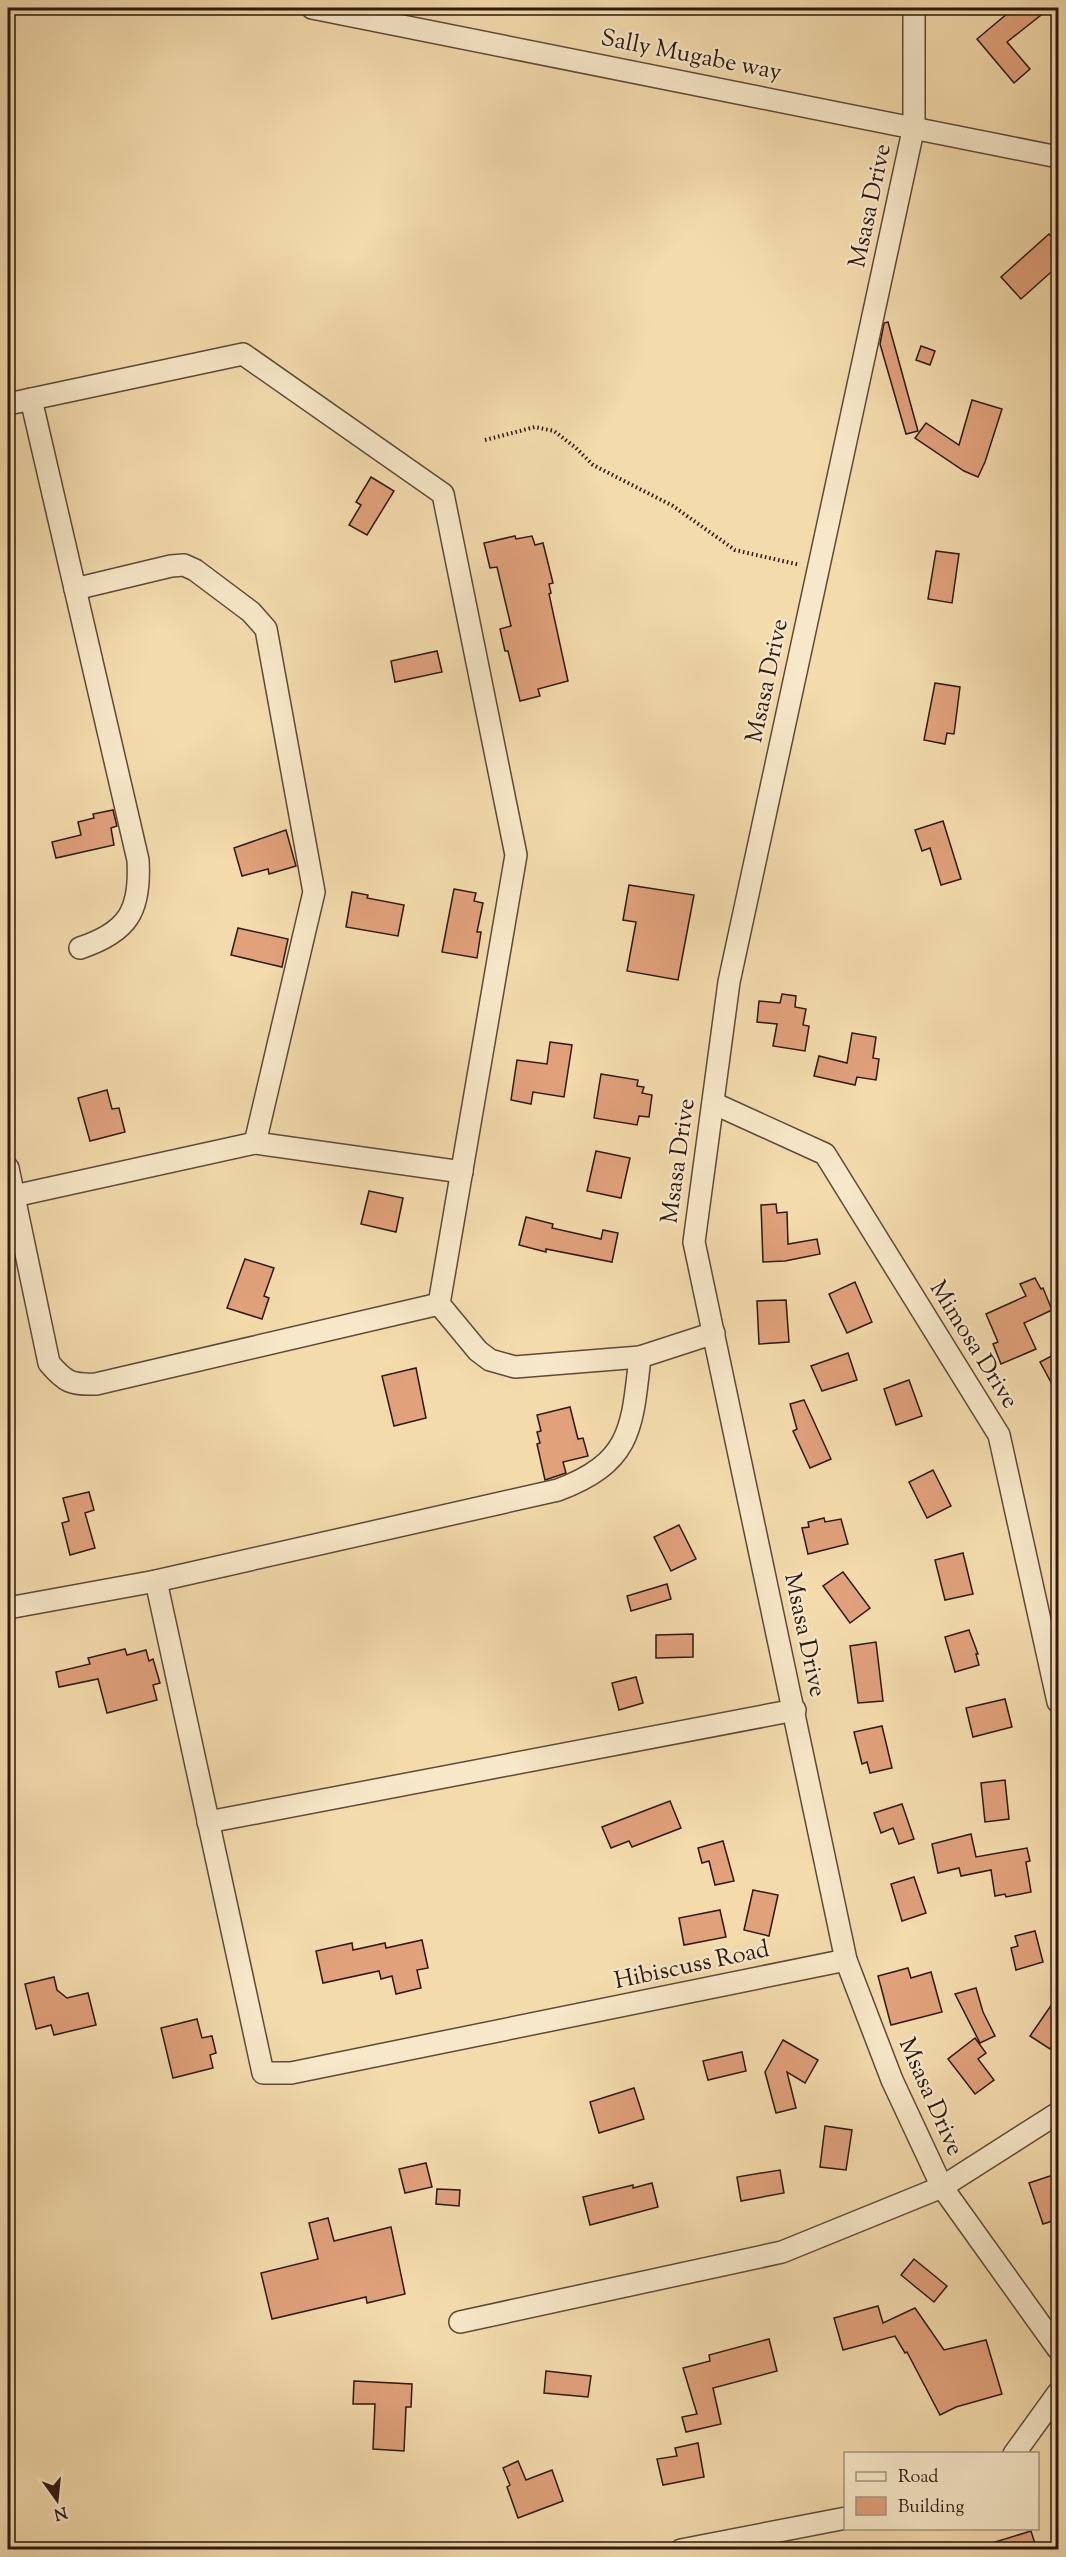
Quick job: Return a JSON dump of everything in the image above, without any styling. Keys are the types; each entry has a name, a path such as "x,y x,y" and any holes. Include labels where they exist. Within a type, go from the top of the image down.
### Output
{"street":[{"name":"Sally Mugabe way","path":"312,8 914,126 1059,157"},
{"name":"Msasa Drive","path":"914,8 914,126 729,982 694,1242 795,1710 846,1960 892,2080 942,2187 1059,2349"},
{"path":"8,404 243,354 443,494 516,855 439,1304 478,1351 503,1365 515,1367 640,1357 714,1333"},
{"path":"31,399 138,861 139,880 128,920 114,933 80,948"},
{"path":"75,589 171,566 184,565 195,570 251,612 266,630 314,892 255,1143"},
{"name":"Mimosa Drive","path":"713,1103 825,1154 999,1435 1059,1702"},
{"path":"14,1196 255,1143 462,1172"},
{"path":"8,1168 49,1363 61,1378 76,1385 96,1384 439,1304"},
{"path":"8,1608 156,1581 558,1490 579,1482 604,1467 621,1446 634,1404 640,1357"},
{"path":"156,1581 208,1822 795,1710"},
{"name":"Hibiscuss Road","path":"208,1822 263,2073 291,2073 846,1960"},
{"path":"460,2322 782,2252 942,2187 1059,2113"},
{"path":"1015,2452 1059,2393"},
{"path":"681,2550 844,2518"}],"path":[{"path":"485,440 535,427 554,431 593,465 673,506 735,550 819,569"}],"building":[{"path":"1014,8 1050,8 1007,42 1030,69 1014,83 977,39"},
{"path":"1049,234 1059,244 1059,265 1021,299 1001,277"},
{"path":"888,322 918,431 906,434 880,344 884,323"},
{"path":"921,346 935,351 930,365 916,360"},
{"path":"972,400 1002,409 978,477 964,471 915,438 926,423 959,445"},
{"path":"371,477 394,491 367,535 349,525 361,505 356,502"},
{"path":"515,536 516,539 532,536 535,545 543,543 553,583 549,584 551,593 549,594 568,681 538,689 540,696 520,701 508,651 505,651 500,629 511,626 497,567 490,568 484,543"},
{"path":"936,551 959,554 952,603 928,599"},
{"path":"437,651 442,672 395,682 391,661"},
{"path":"935,683 960,687 954,734 947,733 945,744 924,740"},
{"path":"113,810 117,826 111,828 114,845 56,858 52,842 81,835 78,822 94,818 93,814"},
{"path":"943,821 961,879 941,885 930,848 922,851 915,830"},
{"path":"286,830 296,866 269,874 268,869 242,876 234,848"},
{"path":"629,885 694,895 678,980 627,971 636,922 623,920"},
{"path":"454,889 476,893 474,901 483,903 477,932 481,932 477,958 442,952"},
{"path":"352,892 368,895 367,898 404,905 398,936 346,927"},
{"path":"238,928 288,939 282,967 231,955"},
{"path":"782,994 796,996 795,1007 806,1009 803,1025 809,1026 805,1051 773,1046 777,1024 757,1022 759,1001 780,1003"},
{"path":"852,1033 876,1037 873,1058 879,1059 876,1080 857,1077 855,1085 814,1076 819,1056 847,1063"},
{"path":"550,1042 572,1045 564,1097 533,1092 531,1104 511,1100 517,1060 547,1064"},
{"path":"601,1074 638,1080 637,1086 644,1087 642,1093 652,1095 649,1117 639,1116 637,1125 594,1118"},
{"path":"107,1090 112,1109 119,1108 125,1132 90,1141 78,1098"},
{"path":"596,1151 630,1158 621,1198 587,1191"},
{"path":"369,1191 403,1198 396,1232 361,1224"},
{"path":"776,1204 777,1213 787,1212 788,1244 817,1239 820,1254 785,1261 763,1262 761,1205"},
{"path":"526,1217 553,1224 552,1228 601,1239 603,1230 618,1233 612,1262 546,1249 546,1252 519,1245"},
{"path":"245,1259 274,1268 264,1296 269,1298 262,1319 227,1308"},
{"path":"1035,1278 1041,1289 1043,1288 1052,1310 1024,1323 1036,1349 1001,1364 993,1344 998,1342 986,1314 1026,1296 1020,1284"},
{"path":"855,1282 872,1322 847,1333 829,1294"},
{"path":"786,1300 789,1342 759,1344 757,1301"},
{"path":"1059,1352 1059,1397 1040,1362"},
{"path":"848,1353 857,1380 822,1391 811,1366"},
{"path":"416,1368 426,1418 394,1426 382,1376"},
{"path":"909,1380 922,1416 896,1425 884,1389"},
{"path":"804,1400 831,1459 810,1468 793,1431 797,1429 790,1404"},
{"path":"570,1407 578,1439 583,1438 588,1456 563,1462 566,1473 545,1480 537,1444 540,1443 537,1432 541,1431 537,1415"},
{"path":"933,1470 951,1506 927,1518 909,1482"},
{"path":"89,1492 94,1510 85,1513 95,1548 70,1555 62,1523 69,1521 63,1498"},
{"path":"824,1518 825,1522 841,1519 848,1544 808,1554 802,1528 809,1527 808,1522"},
{"path":"679,1525 696,1559 671,1571 654,1537"},
{"path":"963,1553 973,1594 945,1600 935,1560"},
{"path":"843,1572 870,1608 850,1623 823,1586"},
{"path":"667,1584 671,1599 631,1611 627,1596"},
{"path":"969,1630 978,1654 976,1654 979,1665 955,1672 945,1637"},
{"path":"693,1634 693,1657 656,1658 656,1635"},
{"path":"876,1642 883,1701 858,1703 850,1646"},
{"path":"125,1649 127,1655 146,1650 149,1661 153,1659 160,1683 153,1685 157,1700 107,1713 98,1679 59,1687 56,1672 90,1664 88,1658"},
{"path":"636,1677 643,1703 619,1710 612,1683"},
{"path":"1005,1699 1012,1727 973,1737 966,1708"},
{"path":"882,1726 892,1768 870,1773 867,1762 862,1764 854,1732"},
{"path":"1005,1780 1009,1819 985,1822 981,1783"},
{"path":"670,1801 681,1828 632,1847 629,1841 611,1848 602,1827"},
{"path":"902,1804 914,1839 899,1844 893,1828 881,1833 874,1813"},
{"path":"971,1834 976,1857 1027,1848 1030,1861 1026,1862 1031,1892 1006,1897 1005,1894 995,1896 991,1870 961,1876 959,1868 938,1873 932,1844"},
{"path":"723,1841 734,1881 715,1885 709,1861 702,1863 698,1848"},
{"path":"914,1877 926,1913 902,1921 891,1884"},
{"path":"753,1890 778,1895 769,1936 744,1930"},
{"path":"720,1910 726,1937 684,1945 679,1918"},
{"path":"1035,1931 1043,1962 1016,1970 1011,1948 1018,1946 1015,1936"},
{"path":"422,1940 428,1968 417,1970 421,1988 396,1994 392,1976 381,1979 379,1971 323,1983 316,1951 352,1943 353,1950 385,1943 386,1948"},
{"path":"908,1968 911,1978 931,1972 942,2012 891,2025 878,1976"},
{"path":"54,1977 57,1990 67,1998 88,1993 96,2025 54,2035 51,2025 36,2029 25,1984"},
{"path":"976,1988 983,2012 995,2036 980,2043 955,1994"},
{"path":"1059,1994 1059,2036 1050,2049 1030,2036"},
{"path":"197,2019 202,2038 212,2036 216,2053 210,2055 213,2068 173,2078 161,2028"},
{"path":"975,2038 986,2053 978,2059 994,2080 975,2094 948,2059"},
{"path":"783,2040 818,2060 805,2083 787,2072 796,2108 776,2113 765,2072"},
{"path":"742,2052 746,2071 708,2080 703,2061"},
{"path":"634,2088 644,2119 599,2133 590,2102"},
{"path":"825,2126 852,2130 846,2170 820,2167"},
{"path":"426,2163 432,2187 405,2193 399,2169"},
{"path":"780,2170 784,2193 741,2201 737,2177"},
{"path":"1059,2173 1059,2219 1043,2224 1029,2183"},
{"path":"652,2183 658,2207 590,2225 583,2197 633,2185 633,2188"},
{"path":"437,2189 460,2190 459,2206 436,2204"},
{"path":"328,2218 334,2241 391,2227 405,2294 367,2303 366,2297 272,2319 261,2273 318,2259 309,2223"},
{"path":"914,2259 947,2286 934,2302 901,2275"},
{"path":"878,2306 883,2323 915,2308 944,2350 986,2340 1002,2394 956,2407 940,2415 907,2352 905,2353 895,2336 843,2350 834,2318"},
{"path":"769,2339 777,2371 713,2388 721,2424 686,2432 682,2417 697,2414 683,2368 710,2361 709,2355"},
{"path":"546,2371 591,2376 588,2397 544,2393"},
{"path":"354,2381 412,2384 411,2407 406,2407 404,2451 373,2449 375,2404 353,2404"},
{"path":"698,2443 704,2477 663,2485 657,2459 677,2456 675,2448"},
{"path":"518,2461 526,2480 552,2470 563,2501 518,2518 507,2487 510,2485 503,2468"},
{"path":"1031,2531 1037,2550 983,2550 982,2546"}]}
